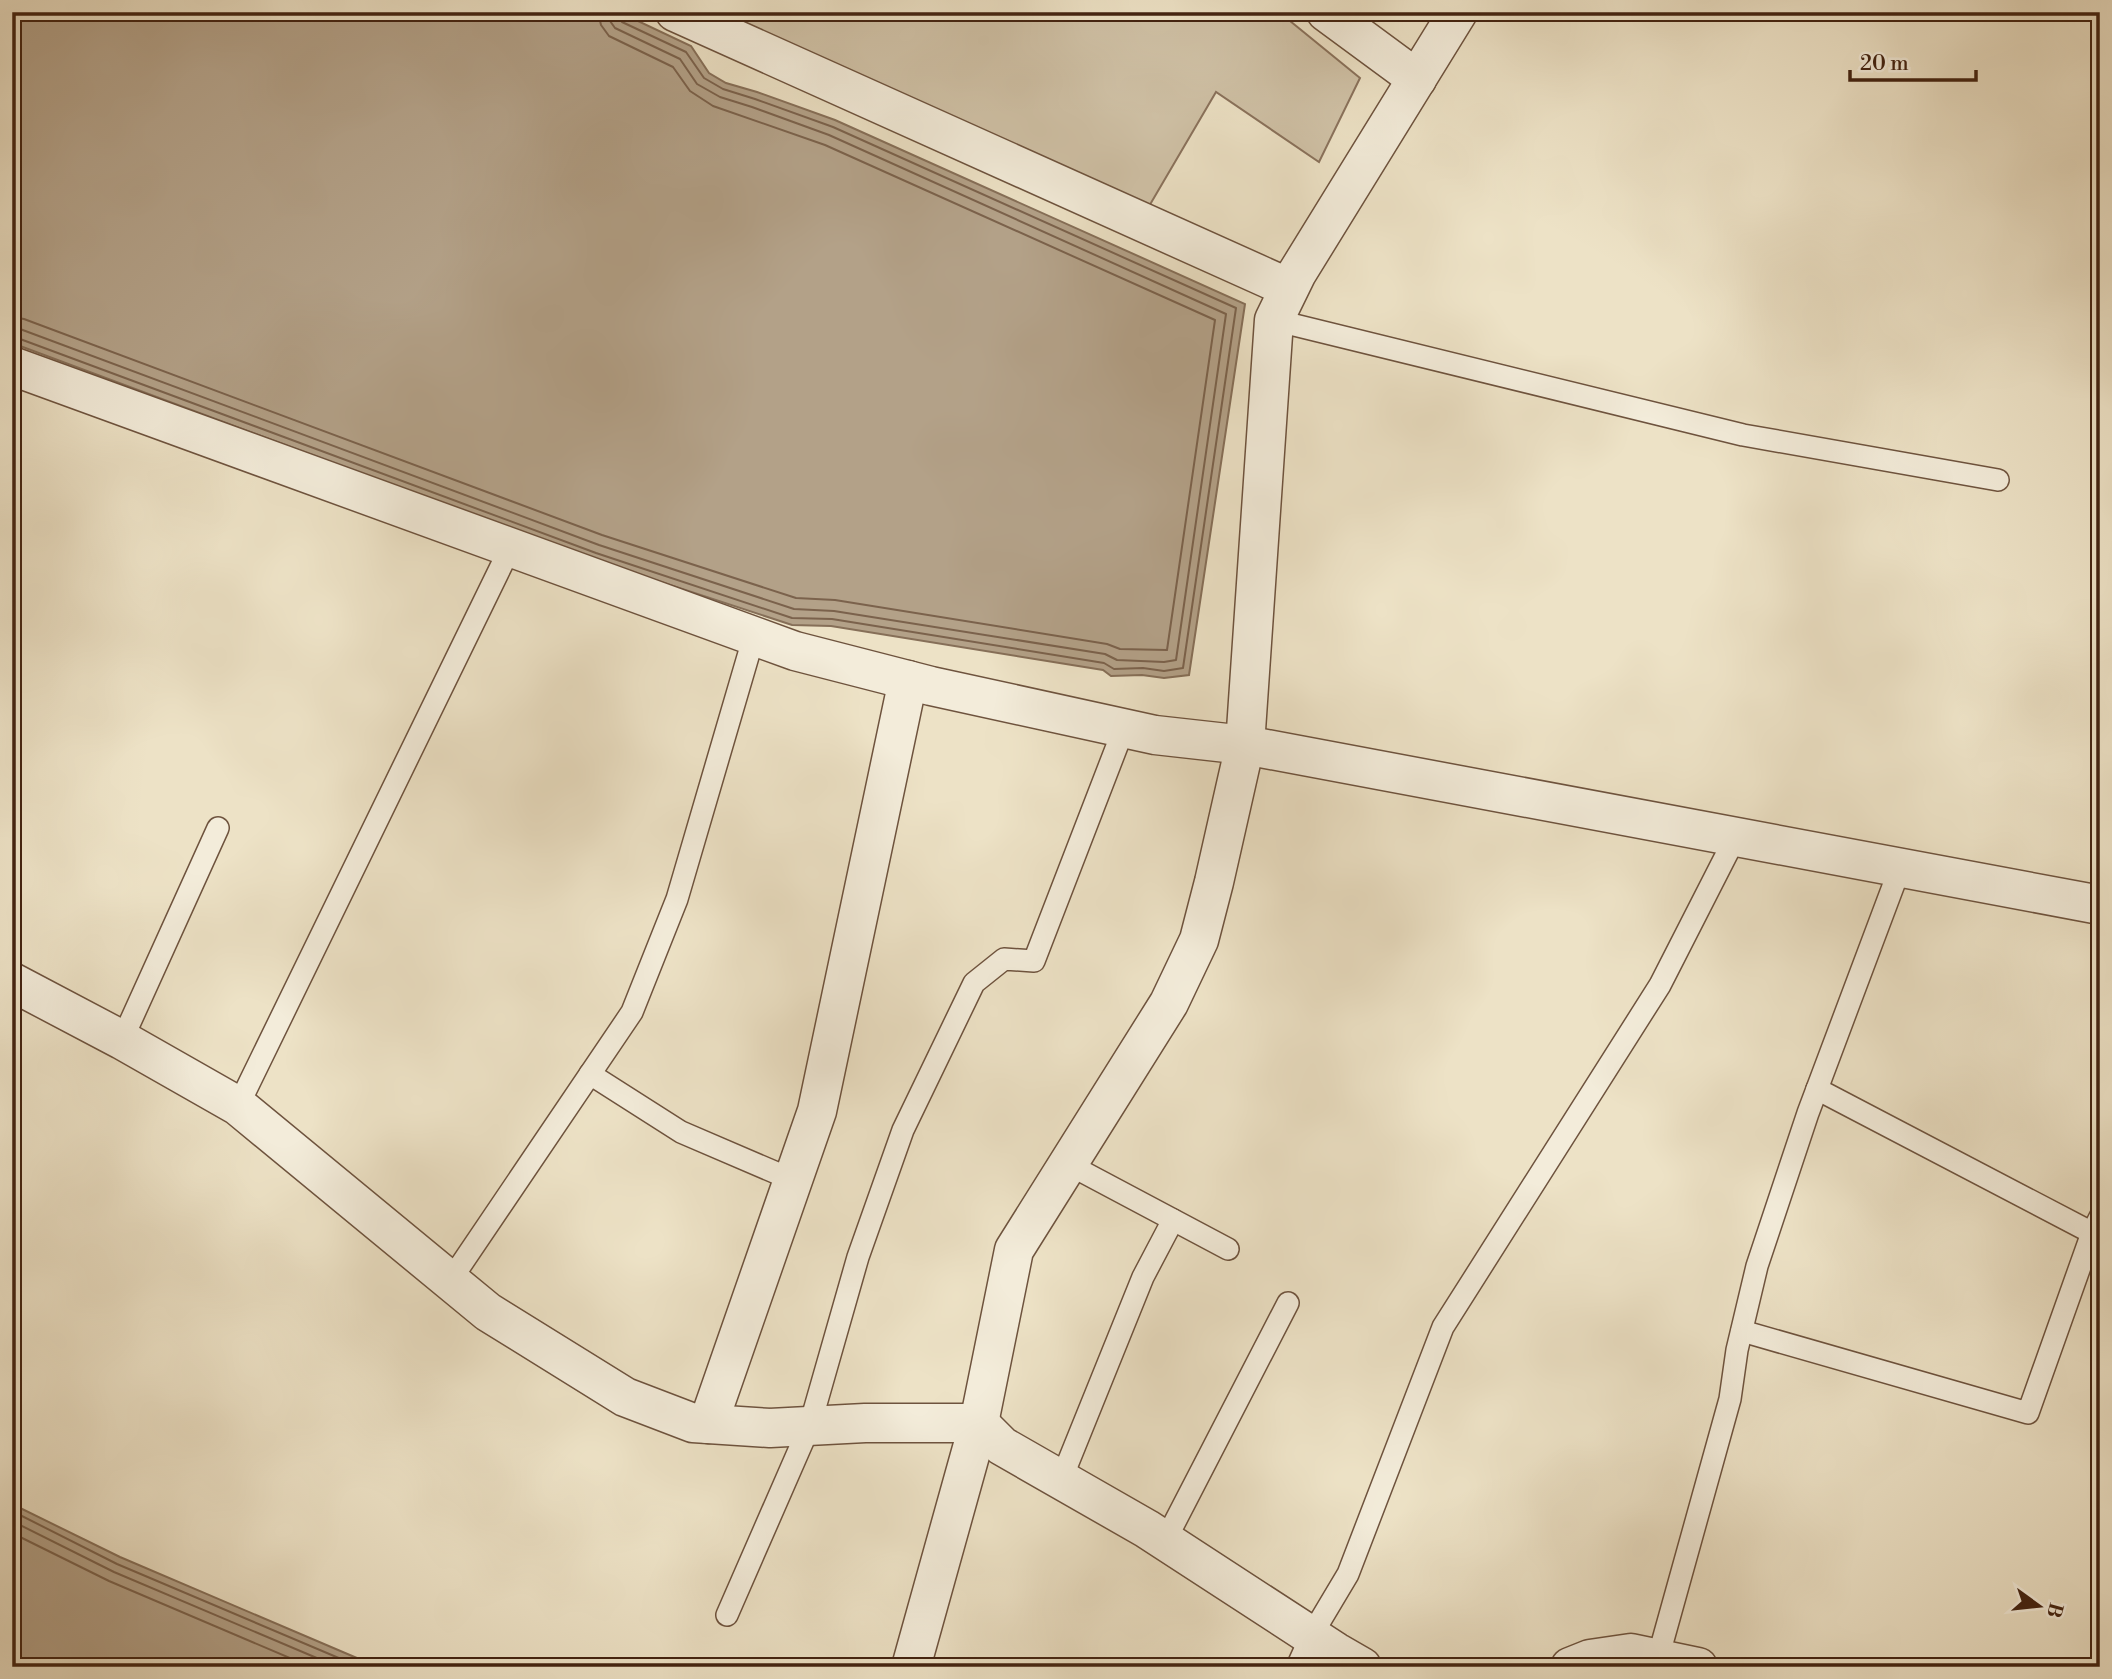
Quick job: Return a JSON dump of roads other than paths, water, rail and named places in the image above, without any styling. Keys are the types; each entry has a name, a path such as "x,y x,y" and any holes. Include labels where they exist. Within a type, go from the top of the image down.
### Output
{"street":[{"path":"675,12 1282,304"},
{"path":"1326,12 1417,79"},
{"path":"911,1667 979,1423 1014,1250 1169,1003 1199,940 1245,745 1282,304 1458,12"},
{"path":"12,366 795,652 1155,735 1245,745 2100,905"},
{"path":"708,1424 817,1111 908,680"},
{"path":"12,982 238,1106 488,1312 625,1397 693,1423 770,1428 865,1423 979,1423 1002,1446 1165,1541 1304,1651 1362,1667"},
{"path":"1570,1667 1590,1659 1631,1653 1698,1667"}],"lane":[{"path":"1282,304 1743,435 1998,480"},
{"path":"238,1106 510,548"},
{"path":"450,1281 632,1012 677,899 754,636"},
{"path":"727,1615 810,1425 858,1258 903,1130 974,983 1004,959 1034,961 1124,728"},
{"path":"122,1040 218,828"},
{"path":"1304,1651 1348,1574 1443,1327 1660,985 1735,838"},
{"path":"1658,1658 1730,1399 1757,1266 1817,1089 1900,868"},
{"path":"590,1074 681,1132 793,1180"},
{"path":"1742,1331 2028,1413 2097,1229 1817,1089"},
{"path":"1068,1164 1228,1250"},
{"path":"1060,1480 1143,1278 1173,1220"},
{"path":"1165,1541 1288,1303"}],"water":[{"path":"12,12 619,12 691,46 709,73 726,83 835,120 1245,304 1189,675 1164,678 1142,675 1111,676 1103,670 831,626 792,625 594,560 12,343"},
{"path":"12,1504 120,1557 378,1667 12,1667"}]}
